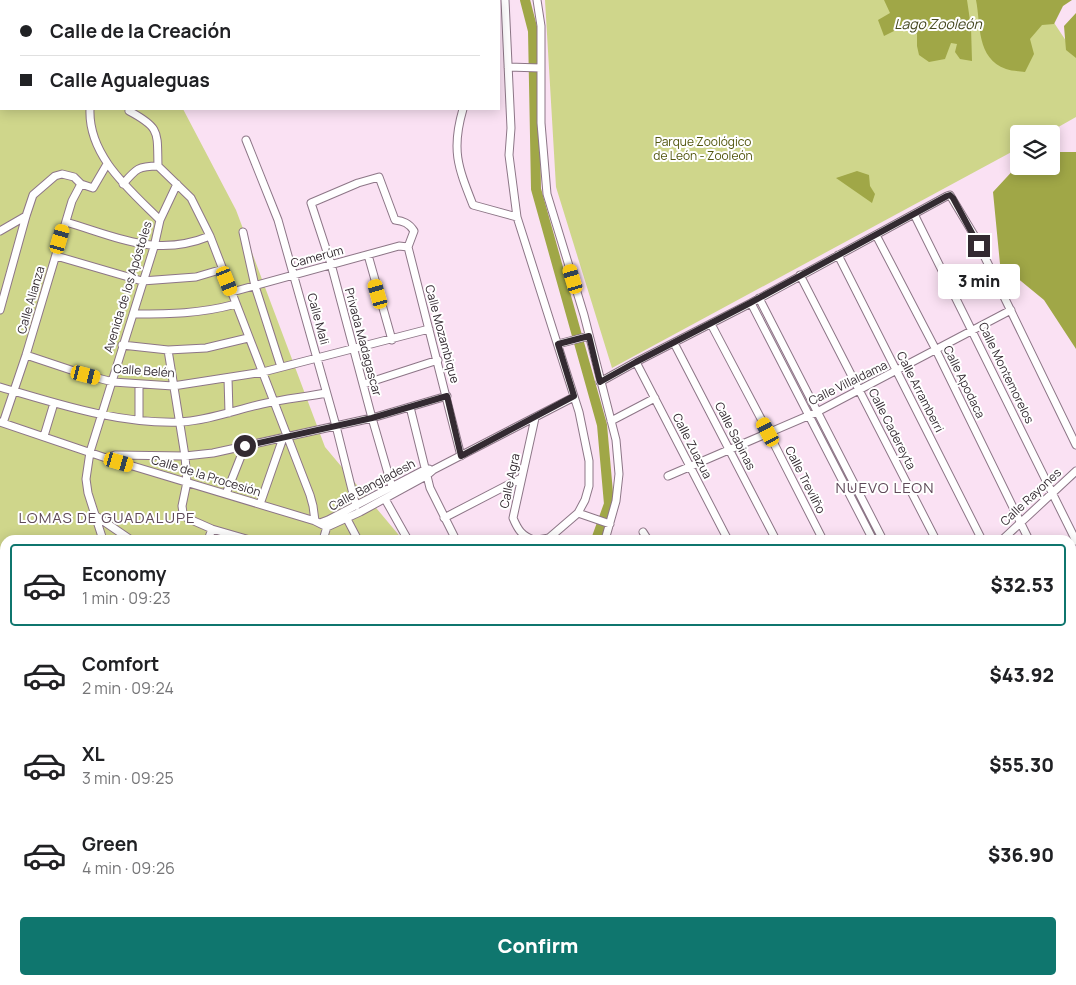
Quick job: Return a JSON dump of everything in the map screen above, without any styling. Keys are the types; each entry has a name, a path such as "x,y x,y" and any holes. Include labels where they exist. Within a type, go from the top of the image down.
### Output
{"street":[{"path":"505,0 511,67 512,128 509,155 517,217 561,343 589,461 589,486 586,500 578,513 552,535"},
{"path":"537,0 541,26 538,68 547,194 616,440 619,474 616,501 606,535"},
{"path":"511,67 538,68"},
{"path":"90,110 93,133 107,164 123,184 160,220"},
{"path":"463,110 457,128 457,159 459,170 473,205 517,217"},
{"path":"128,111 148,121 154,129 157,139 158,166"},
{"name":"Calle Mali","path":"246,140 278,220 336,426 356,506"},
{"path":"0,310 33,195 55,176 62,174 74,177 80,184 93,188 107,164"},
{"path":"123,184 138,168 158,166 194,203 210,236 248,338 275,402 286,438 310,495 318,522"},
{"name":"Privada Madagascar","path":"392,487 331,264 311,203 378,176 381,179 395,220"},
{"name":"Calle Alianza","path":"2,422 26,355 72,201 80,184"},
{"name":"Avenida de los Apóstoles","path":"102,535 88,493 86,478 90,452 154,247 160,220 177,184"},
{"path":"600,382 950,195 974,235 1076,445"},
{"name":"Calle Montemorelos","path":"914,214 1073,535"},
{"path":"0,231 26,216"},
{"name":"Calle Mozambique","path":"395,220 411,226 414,231 408,247 461,456"},
{"path":"66,222 154,247 183,245 210,236"},
{"path":"243,232 255,286 281,368"},
{"name":"Calle Apodaca","path":"876,236 936,350 1026,535"},
{"name":"Camerúm","path":"232,292 399,246 408,247"},
{"path":"368,255 392,340"},
{"name":"Calle Arramberri","path":"838,255 979,535"},
{"path":"56,256 142,281 196,277 223,269"},
{"name":"Calle Cadereyta","path":"800,275 933,535"},
{"path":"759,298 881,535"},
{"path":"750,303 870,535"},
{"path":"133,314 183,314 236,304"},
{"name":"Calle Villaldama","path":"668,476 817,412 1011,310"},
{"name":"Calle Trevilño","path":"711,324 820,535"},
{"name":"Calle Belén","path":"26,355 113,382 173,386 263,372 430,329"},
{"path":"561,343 586,337"},
{"path":"122,346 168,350 206,348 248,338"},
{"name":"Calle Sabinas","path":"674,343 773,535"},
{"path":"168,350 186,456 187,482 182,506 183,513 187,518 212,529 232,535"},
{"path":"364,384 438,360"},
{"name":"Calle Zuazua","path":"636,362 725,535"},
{"path":"228,378 229,413"},
{"path":"139,384 139,420"},
{"path":"0,387 54,404 102,415 139,420 181,422 326,393"},
{"path":"106,458 114,454 186,456 213,453 372,418 447,396"},
{"name":"Calle Bangladesh","path":"325,535 328,524 356,506 392,487 461,456 574,396"},
{"path":"611,421 655,398"},
{"path":"44,436 54,404"},
{"path":"410,407 428,472 444,518 453,535"},
{"name":"Calle Agra","path":"523,535 517,528 513,518 535,418"},
{"name":"Calle de la Procesión","path":"2,422 106,458 328,524"},
{"path":"260,504 286,438"},
{"path":"226,494 245,446"},
{"path":"144,456 145,469"},
{"name":"Calle Rayones","path":"1007,535 1076,471"},
{"name":"Calle Bangladesh","path":"328,524 347,519 428,472"},
{"path":"444,518 521,478"},
{"path":"385,498 405,535"},
{"path":"578,513 608,523"},
{"path":"96,516 124,535"},
{"path":"347,519 355,535"},
{"path":"210,535 212,529"}],"green space":[{"name":"Parque Zoológico de León - Zooleón","path":"545,0 1039,0 1076,56 1076,117 1060,126 1010,125 1010,153 612,368 556,187"},
{"path":"0,110 184,110 236,210 325,447 399,535 0,535"}],"water":[{"name":"Lago Zooleón","path":"884,0 967,0 971,27 972,61 960,59 955,52 957,44 951,43 945,59 929,62 919,55 917,34 906,25 884,36 878,20 890,13"},
{"path":"976,0 1072,0 1063,6 1054,24 1042,25 1030,39 1034,54 1025,72 1006,69 996,64 989,57 982,40"},
{"path":"1076,13 1076,58 1066,50 1064,26"},
{"path":"1060,152 1076,152 1076,349 1044,300 1000,264 993,192 1010,174 1060,175"},
{"path":"857,171 869,175 870,186 875,194 872,203 836,178"}],"waterway":[{"path":"525,0 533,31 536,189 602,425 609,504 598,535"}],"district":[{"name":"NUEVO LEON","path":"885,488"},
{"name":"LOMAS DE GUADALUPE","path":"107,518"}],"route":[{"path":"245,446 372,418 447,396 461,456 574,396 558,344 589,336 600,382 950,195 964,216 979,246"}]}
